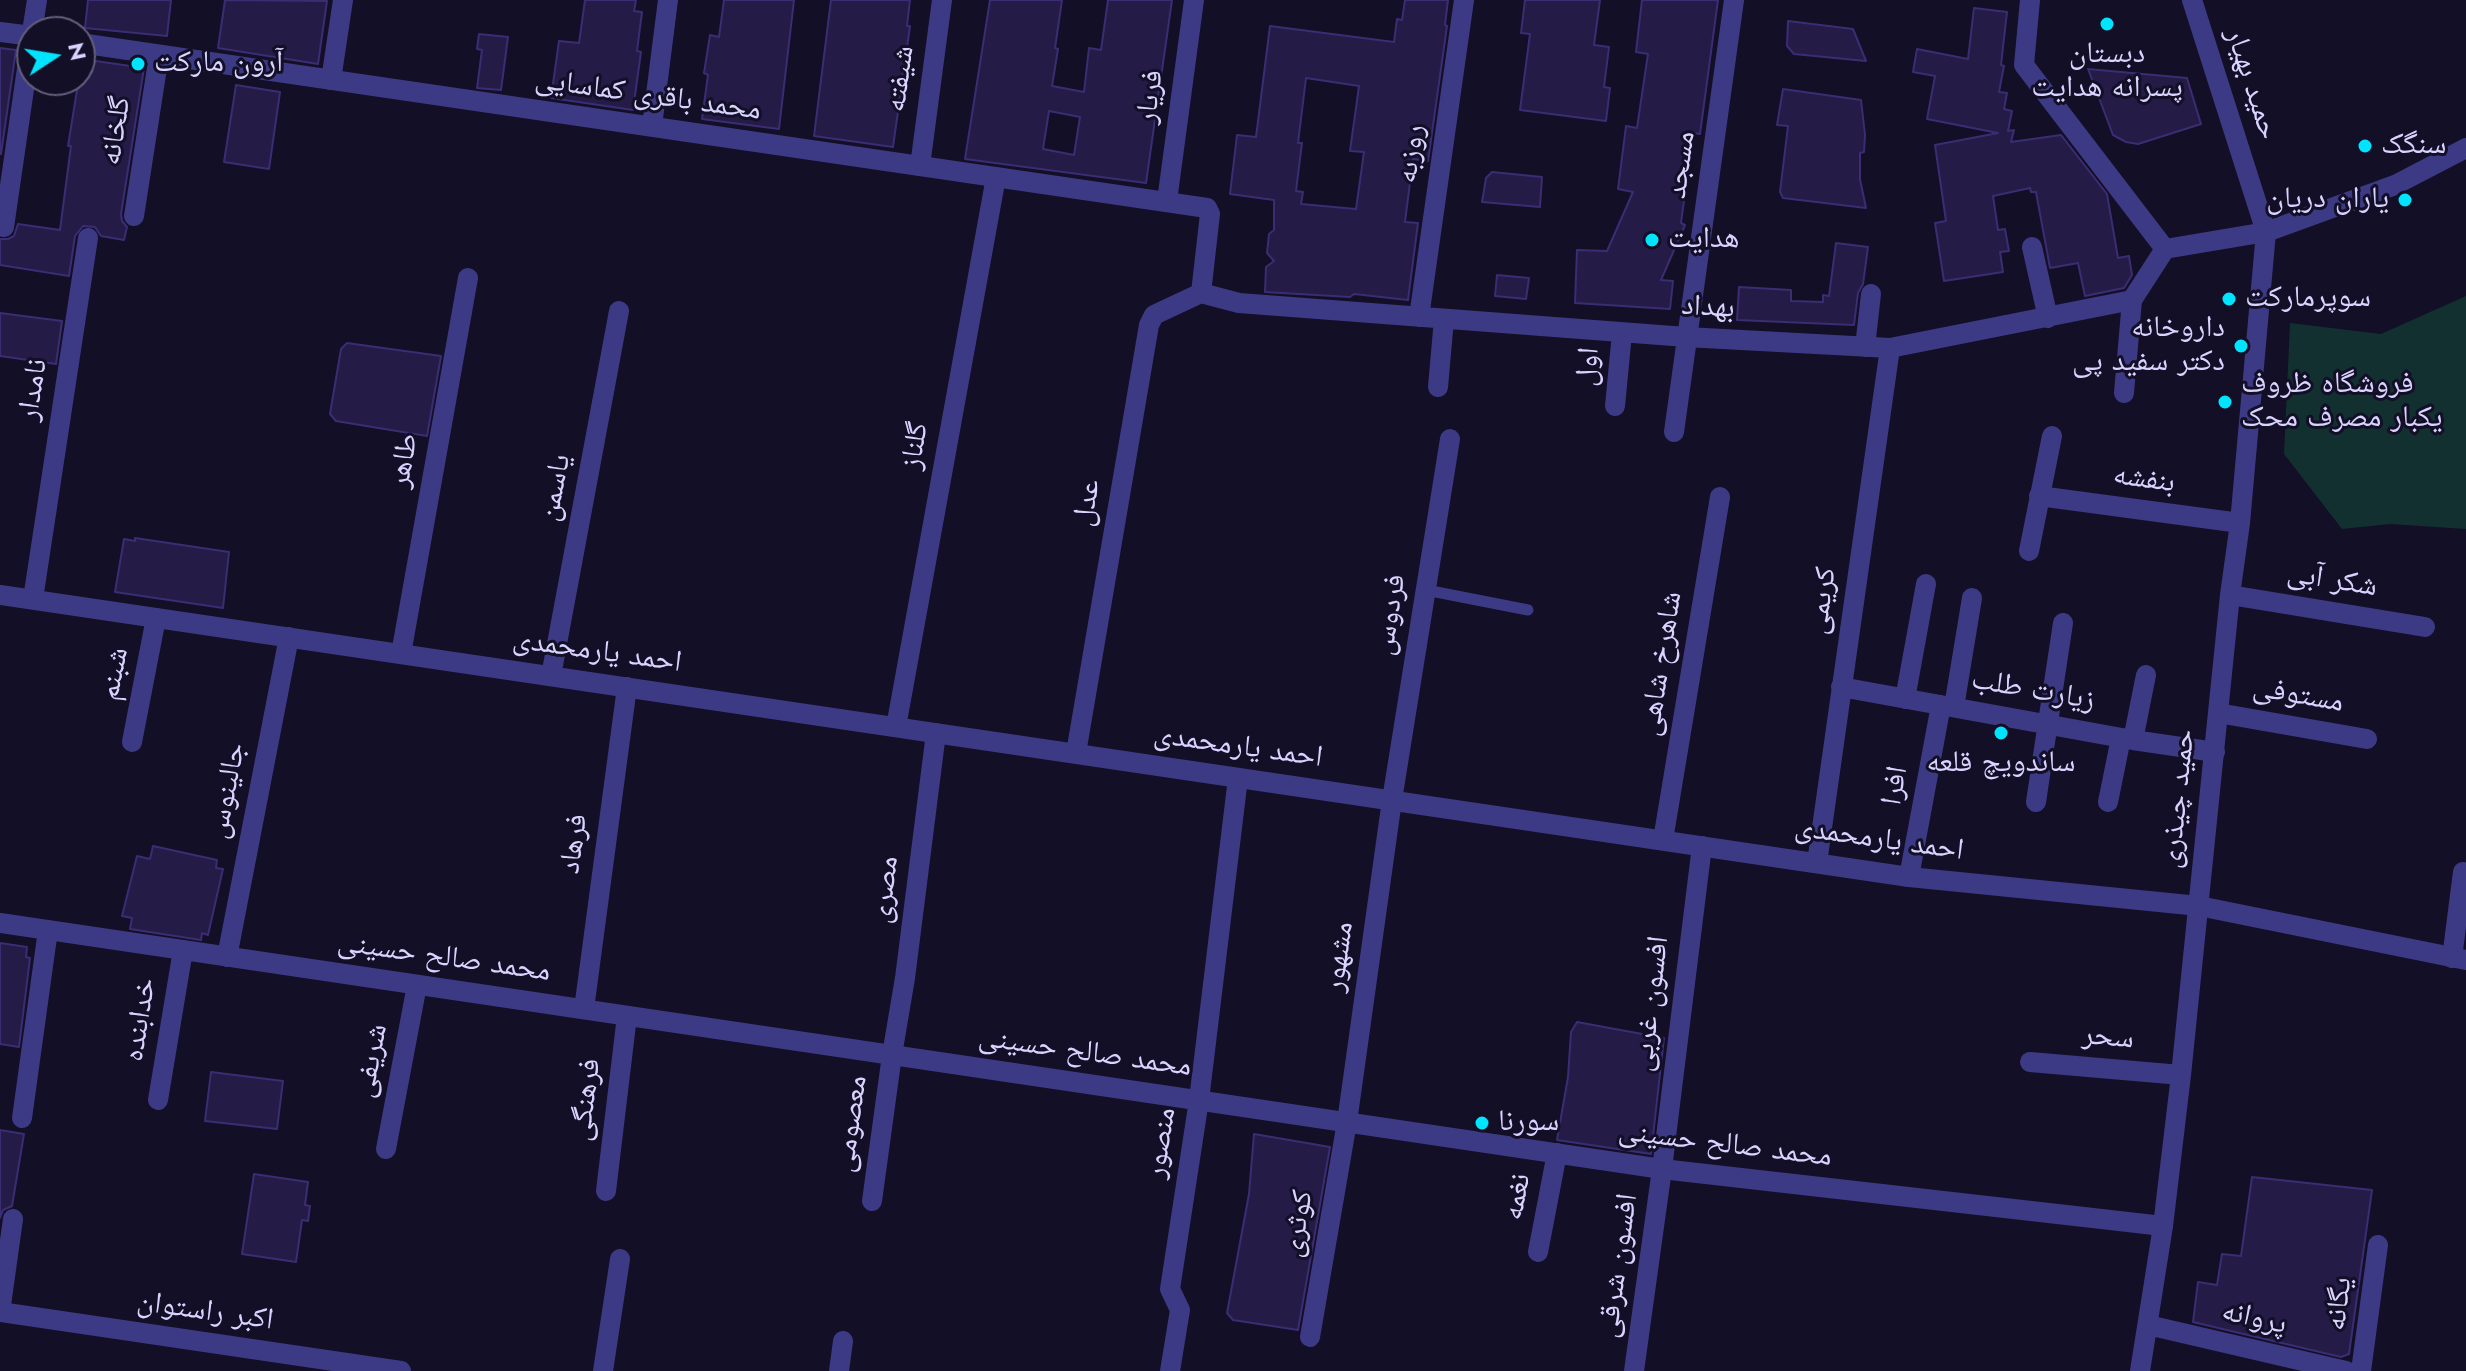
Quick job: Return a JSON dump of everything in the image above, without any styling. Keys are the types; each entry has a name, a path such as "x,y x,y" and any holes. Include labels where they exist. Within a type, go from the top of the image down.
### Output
{"street":[{"path":"331,80 343,0"},
{"path":"652,126 668,0"},
{"name":"شیفته","path":"920,166 942,0"},
{"name":"فریار","path":"1167,201 1194,0"},
{"name":"روزبه","path":"1419,317 1464,0"},
{"name":"مسجد","path":"1674,432 1734,0"},
{"path":"2030,0 2024,65 2165,249"},
{"name":"حمید بهیار","path":"2192,0 2266,232"},
{"name":"محمد باقری کماسایی","path":"96,45 1207,208 1210,214 1201,293"},
{"name":"گلخانه","path":"134,216 159,55"},
{"path":"4,227 23,96"},
{"path":"2124,393 2132,300 2165,249 2266,232 2395,185 2466,148"},
{"name":"گلناز","path":"896,727 996,177"},
{"name":"حمید چیذری","path":"2140,1371 2163,1226 2181,1075 2240,523 2266,232"},
{"name":"نامدار","path":"33,599 88,238"},
{"path":"2032,247 2048,318"},
{"name":"طاهر","path":"401,654 468,278"},
{"name":"بهداد","path":"1201,293 1239,303 1622,333 1890,348 2132,300"},
{"name":"عدل","path":"1076,753 1149,325 1154,315 1201,293"},
{"path":"1865,347 1871,294"},
{"name":"یاسمن","path":"551,676 619,311"},
{"path":"1438,387 1444,319"},
{"name":"اول","path":"1615,406 1622,333"},
{"name":"کریمی","path":"1817,863 1890,348"},
{"path":"2029,551 2052,436"},
{"name":"فردوس","path":"1392,800 1450,439"},
{"name":"بنفشه","path":"2039,496 2240,523"},
{"name":"شاهرخ شاهی","path":"1663,840 1720,497"},
{"path":"1905,699 1926,584"},
{"name":"احمد یارمحمدی","path":"0,595 1909,877 2199,906 2459,959"},
{"name":"شکر آبی","path":"2230,595 2425,627"},
{"name":"افرا","path":"1909,877 1972,598"},
{"name":"شبنم","path":"132,742 156,618"},
{"path":"2036,802 2063,623"},
{"name":"جالینوس","path":"227,957 289,637"},
{"path":"2108,802 2146,675"},
{"name":"فرهاد","path":"584,1009 627,687"},
{"name":"زیارت طلب","path":"1841,687 2215,752"},
{"name":"مستوفی","path":"2218,713 2367,739"},
{"name":"مصری","path":"892,1055 905,978 936,733"},
{"name":"منصور","path":"1170,1371 1180,1310 1170,1289 1199,1100 1238,778"},
{"name":"مشهور","path":"1347,1122 1392,800"},
{"name":"افسون غربی","path":"1662,1169 1702,846"},
{"path":"2459,959 2463,872"},
{"name":"محمد صالح حسینی","path":"0,923 1662,1169 2163,1226"},
{"path":"22,1118 48,930"},
{"name":"خدابنده","path":"158,1100 183,950"},
{"name":"شریفی","path":"386,1149 417,985"},
{"name":"فرهنگی","path":"606,1191 627,1016"},
{"name":"معصومی","path":"872,1201 892,1055"},
{"name":"سحر","path":"2030,1062 2181,1075"},
{"name":"کوثری","path":"1310,1337 1347,1122"},
{"name":"نغمه","path":"1538,1252 1557,1153"},
{"name":"افسون شرقی","path":"1634,1371 1662,1169"},
{"path":"0,1312 13,1219"},
{"name":"یگانه","path":"2361,1371 2378,1245"},
{"path":"603,1371 620,1259"},
{"name":"اکبر راستوان","path":"0,1312 401,1371"},
{"name":"پروانه","path":"2148,1325 2345,1371"},
{"path":"839,1371 843,1341"}],"lane":[{"path":"1426,590 1528,610"}],"green space":[{"path":"2466,296 2466,529 2390,524 2342,529 2284,454 2290,323 2381,334"}],"building":[{"path":"88,0 171,0 167,36 96,29 96,16 86,16"},
{"path":"225,0 327,1 318,64 218,48"},
{"path":"585,0 636,0 634,11 642,12 637,51 641,52 633,110 551,98 559,41 579,43"},
{"path":"724,0 794,0 779,129 702,119 710,35 719,37"},
{"path":"831,0 910,0 907,26 910,26 893,147 814,136"},
{"path":"990,0 1062,0 1052,86 1084,92 1089,48 1101,50 1108,0 1172,0 1146,183 965,159","holes":["1049,111 1080,117 1074,155 1043,149"]},
{"path":"1405,0 1448,0 1428,161 1413,159 1405,222 1418,223 1408,300 1354,294 1350,297 1265,292 1266,267 1274,261 1267,253 1269,234 1274,230 1274,200 1230,194 1237,135 1256,137 1270,26 1394,42 1397,19 1402,20","holes":["1306,78 1359,86 1350,151 1364,152 1356,209 1301,204 1303,192 1296,191"]},
{"path":"1525,0 1600,0 1594,45 1609,47 1604,87 1610,88 1606,121 1520,110 1530,34 1521,33"},
{"path":"1642,0 1718,0 1700,134 1693,133 1681,223 1685,225 1661,280 1673,281 1670,309 1575,303 1577,250 1607,251 1633,192 1618,189 1626,126 1637,128 1648,54 1636,52"},
{"path":"1974,8 2007,12 1999,92 2007,93 2004,109 2012,111 2008,131 2014,130 2011,142 2061,135 2107,194 2118,258 2129,256 2132,275 2124,288 2085,296 2078,263 2050,268 2036,192 2031,192 2030,188 1993,196 1998,230 2005,229 2009,251 2000,252 2003,272 1944,281 1935,223 1946,221 1935,145 1998,133 1927,119 1935,76 1913,72 1917,49 1968,59"},
{"path":"1788,21 1853,29 1866,61 1794,54 1787,46"},
{"path":"479,34 508,37 501,90 477,88 482,50 477,49"},
{"path":"0,48 16,50 0,154"},
{"path":"96,61 144,68 121,214 127,227 124,240 101,236 95,227 83,226 75,236 69,276 0,265 0,239 14,236 18,224 60,230 71,146 68,146 76,96 96,96"},
{"path":"2088,69 2187,78 2201,124 2138,144 2126,142 2113,135"},
{"path":"236,85 280,92 269,169 224,162"},
{"path":"1783,89 1861,100 1865,135 1864,152 1860,153 1860,179 1866,208 1783,198 1780,192 1788,126 1777,125"},
{"path":"1492,172 1542,177 1540,207 1482,202 1486,178"},
{"path":"1836,243 1868,247 1854,325 1737,320 1739,287 1791,290 1791,301 1823,302 1823,295 1829,296"},
{"path":"1497,275 1529,278 1526,299 1495,296"},
{"path":"0,313 62,321 56,364 0,356"},
{"path":"347,343 441,356 427,436 336,421 330,414 341,349"},
{"path":"135,538 229,552 223,608 115,592 124,539 135,541"},
{"path":"153,846 217,860 216,868 223,869 208,935 202,933 201,940 130,929 132,918 122,916 137,856 150,859"},
{"path":"0,943 27,947 26,957 30,958 19,1047 0,1044"},
{"path":"1577,1022 1664,1038 1651,1154 1557,1140 1568,1077 1571,1032"},
{"path":"211,1072 283,1081 277,1129 205,1121"},
{"path":"0,1130 24,1134 12,1206 3,1210 0,1218"},
{"path":"1254,1134 1330,1147 1298,1330 1233,1320 1227,1313 1249,1194"},
{"path":"254,1174 308,1182 305,1205 310,1206 308,1221 302,1220 296,1262 242,1254"},
{"path":"2252,1177 2372,1190 2349,1354 2341,1357 2193,1322 2198,1282 2217,1285 2222,1254 2241,1256"}],"place":[{"name":"دبستان پسرانه هدایت","path":"2107,24"},
{"name":"آرون مارکت","path":"138,64"},
{"name":"سنگک","path":"2365,146"},
{"name":"یاران دریان","path":"2405,200"},
{"name":"هدایت","path":"1652,240"},
{"name":"سوپرمارکت","path":"2229,299"},
{"name":"داروخانه دکتر سفید پی","path":"2241,346"},
{"name":"فروشگاه ظروف یکبار مصرف محک","path":"2225,402"},
{"name":"ساندویچ قلعه","path":"2001,733"},
{"name":"سورنا","path":"1482,1123"}]}
